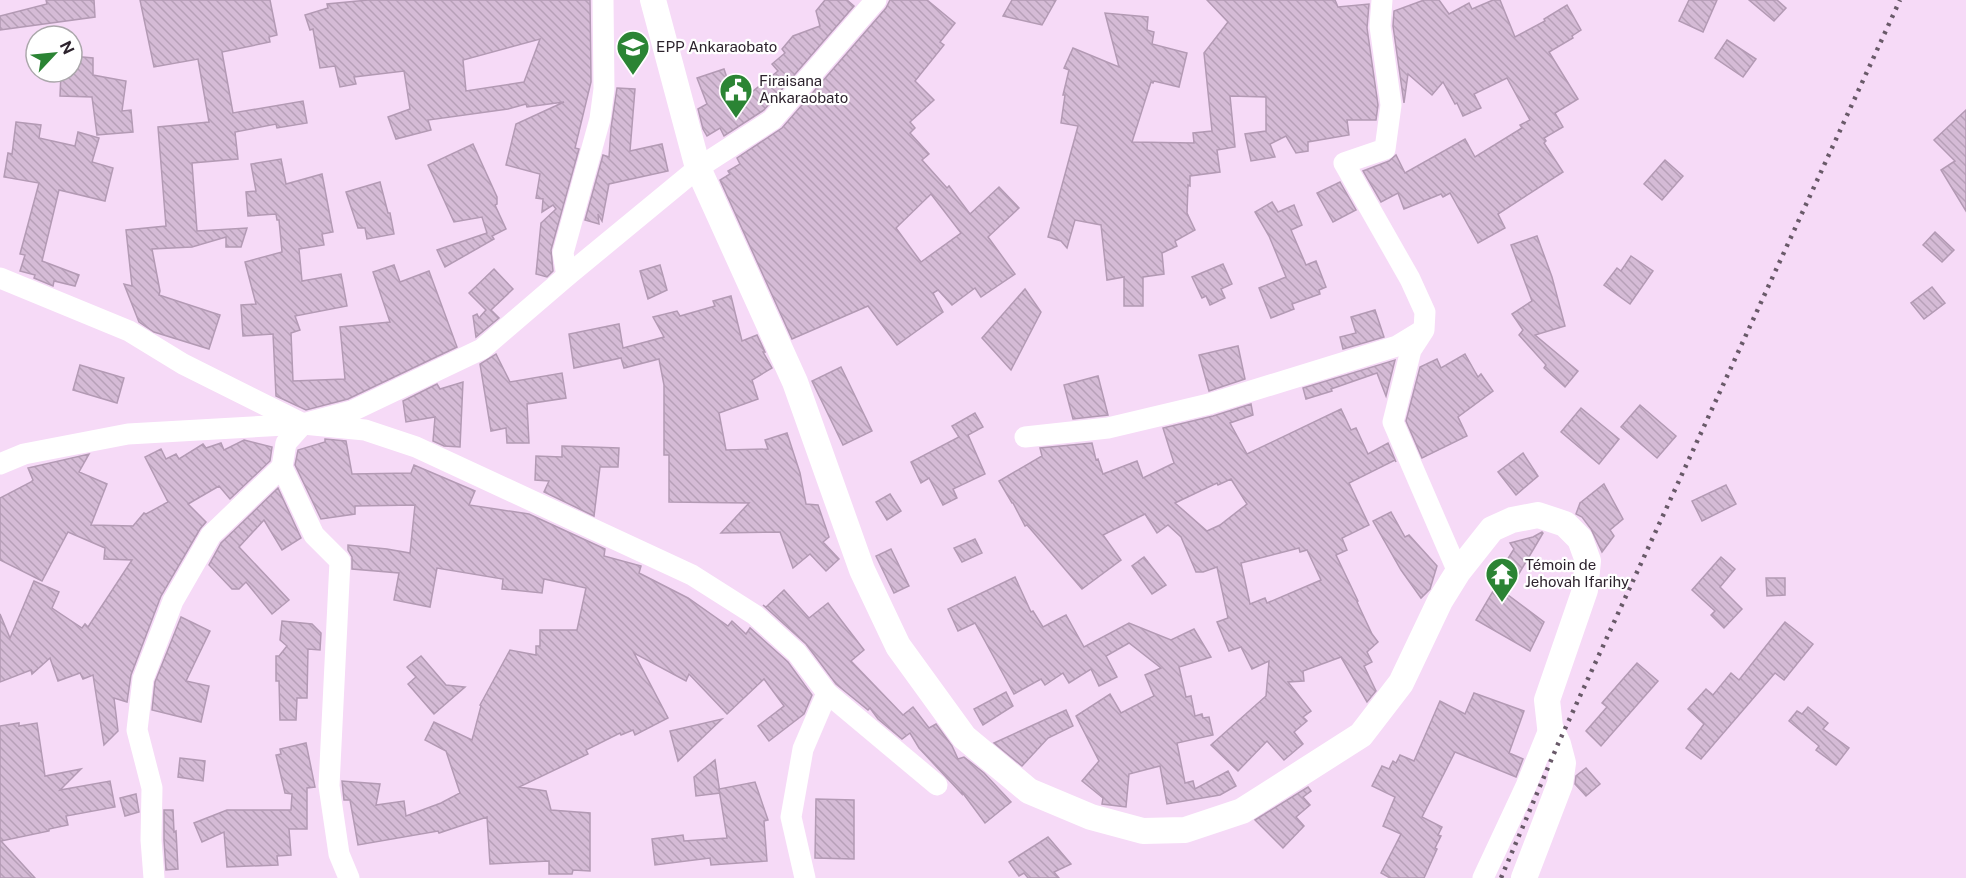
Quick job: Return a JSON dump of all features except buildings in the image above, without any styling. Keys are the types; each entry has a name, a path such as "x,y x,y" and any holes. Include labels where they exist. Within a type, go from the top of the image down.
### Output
{"street":[{"path":"567,276 563,253 600,119 603,99 603,0"},
{"path":"653,0 698,168 795,382 862,570 898,646 964,737 1029,790 1091,817 1143,831 1185,830 1242,811 1361,735 1401,683 1440,601 1458,572 1492,529 1512,520 1538,515 1565,524 1580,539 1588,561 1585,590 1548,700 1550,727 1563,763 1560,784 1524,878"},
{"path":"350,878 339,854 329,786 340,561 314,535 282,467 286,443 303,424 352,411 482,349 698,168 772,120 876,0"},
{"path":"1382,0 1380,26 1391,105 1385,150 1344,163 1410,279 1425,312 1424,330 1410,350 1394,422 1458,572"},
{"path":"0,278 129,331 183,364 303,424"},
{"path":"1025,437 1108,428 1209,404 1397,346 1424,330"},
{"path":"0,464 24,454 128,434 303,424 365,430 416,447 692,575 755,615 797,653 827,693 937,785"},
{"path":"154,878 152,788 137,730 143,679 173,601 211,535 282,467"},
{"path":"805,878 791,817 802,749 827,693"},
{"path":"1482,878 1526,786 1550,727"}],"railway":[{"path":"1501,878 1558,744 1900,0"}],"place":[{"name":"EPP Ankaraobato","path":"633,76"},
{"name":"Firaisana Ankaraobato","path":"736,119"},
{"name":"Témoin de Jehovah Ifarihy","path":"1502,603"}]}
